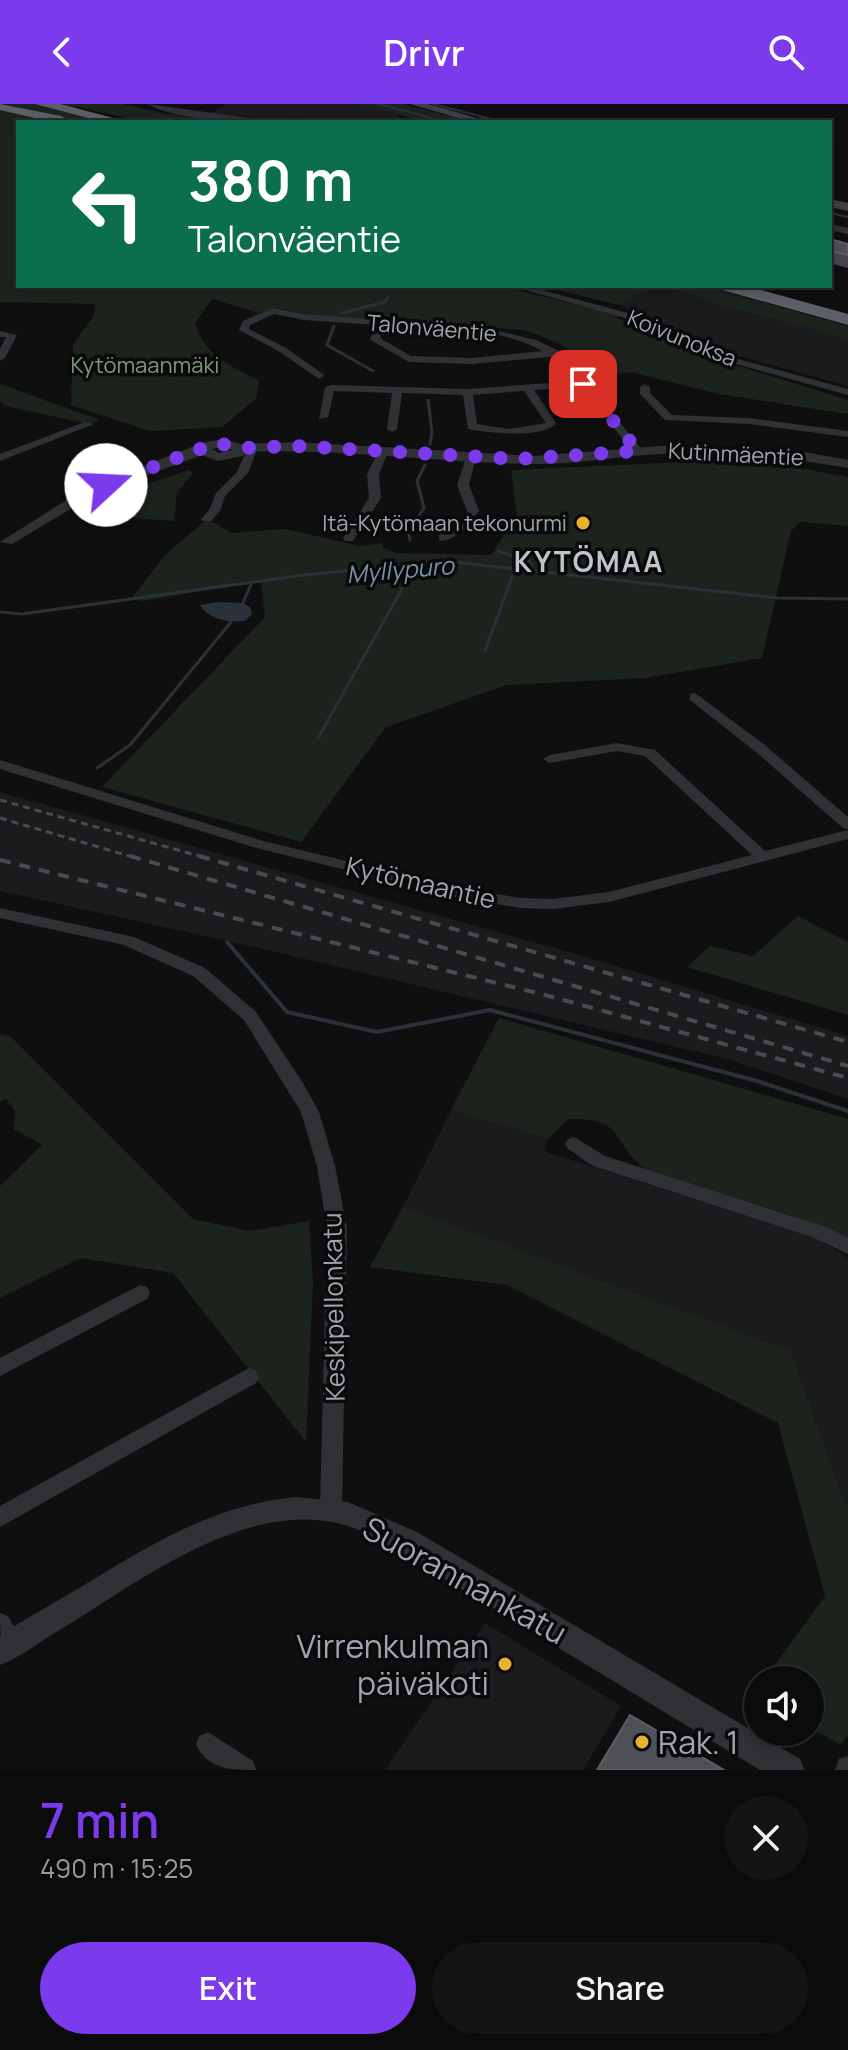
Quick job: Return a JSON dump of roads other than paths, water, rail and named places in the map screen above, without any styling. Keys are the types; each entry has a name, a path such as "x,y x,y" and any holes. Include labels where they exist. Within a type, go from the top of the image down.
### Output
{"highway":[{"path":"42,104 113,120"},
{"path":"0,106 61,120"},
{"path":"735,288 848,320"},
{"path":"786,288 848,305"}],"main road":[{"path":"415,104 477,120"}],"street":[{"path":"151,104 173,111 247,120"},
{"name":"Koivunoksa","path":"524,288 625,315 706,353 848,392"},
{"name":"Talonväentie","path":"319,376 283,350 244,330 246,323 273,311 487,331 533,342 556,353 638,451"},
{"path":"383,323 375,339 409,359 472,361 556,353"},
{"path":"0,334 12,335 0,358"},
{"path":"323,417 330,388 468,392 583,384"},
{"path":"645,387 645,394 669,418 749,421 848,434"},
{"path":"468,392 472,427 509,430 549,426 551,423 528,389"},
{"path":"392,429 397,391"},
{"path":"0,458 89,424"},
{"path":"207,519 220,495 242,473 247,448"},
{"name":"Kutinmäentie","path":"3,540 89,492 202,450 223,456 247,448 548,460 638,451 727,450 804,456 848,464"},
{"path":"349,538 351,530 370,511 375,498 373,474 383,452"},
{"path":"443,538 458,529 473,511 463,485 471,457"},
{"path":"695,697 761,749 848,825"},
{"path":"550,759 617,747 650,753 763,857"},
{"name":"Kytömaantie","path":"0,764 258,844 459,893 521,903 553,904 609,897 848,834"},
{"name":"Keskipellonkatu","path":"0,913 128,941 199,972 250,1016 294,1083 310,1112 326,1166 337,1228 331,1509"},
{"path":"574,1144 599,1161 819,1232 848,1247"},
{"path":"0,1368 140,1293"},
{"path":"0,1517 249,1377"},
{"name":"Suorannankatu","path":"4,1639 182,1539 225,1520 271,1510 331,1509 367,1521 407,1541 789,1770"},
{"path":"208,1744 244,1770"}],"waterway":[{"path":"378,104 439,120"},
{"path":"433,104 495,120"},
{"path":"832,213 848,217"},
{"path":"342,313 385,302 388,297"},
{"path":"334,326 327,345 373,371"},
{"path":"428,400 432,432 430,444"},
{"path":"410,540 408,532 424,508 417,481 425,465"},
{"path":"498,551 530,562 534,571"},
{"name":"Myllypuro","path":"252,582 444,561 534,571"},
{"path":"318,738 416,564"},
{"path":"485,651 515,569"},
{"name":"Myllypuro","path":"534,571 778,598 848,599"},
{"name":"Myllypuro","path":"0,612 22,614 252,582"},
{"path":"243,603 252,582"},
{"path":"97,768 130,745 231,622"},
{"path":"227,942 287,1012 377,1032 490,1010 757,1081 848,1111"}],"railway":[{"path":"0,800 205,858"},
{"path":"0,818 136,858"},
{"path":"130,856 848,1066"},
{"path":"199,856 205,858"},
{"path":"205,858 848,1042"},
{"path":"0,860 545,995 848,1078"}],"place":[{"name":"Itä-Kytömaan tekonurmi","path":"583,523"},
{"name":"Virrenkulman päiväkoti","path":"505,1664"},
{"name":"Rak. 1","path":"642,1742"}],"district":[{"name":"KYTÖMAA","path":"589,561"}],"park label":[{"name":"Kytömaanmäki","path":"145,365"}]}
